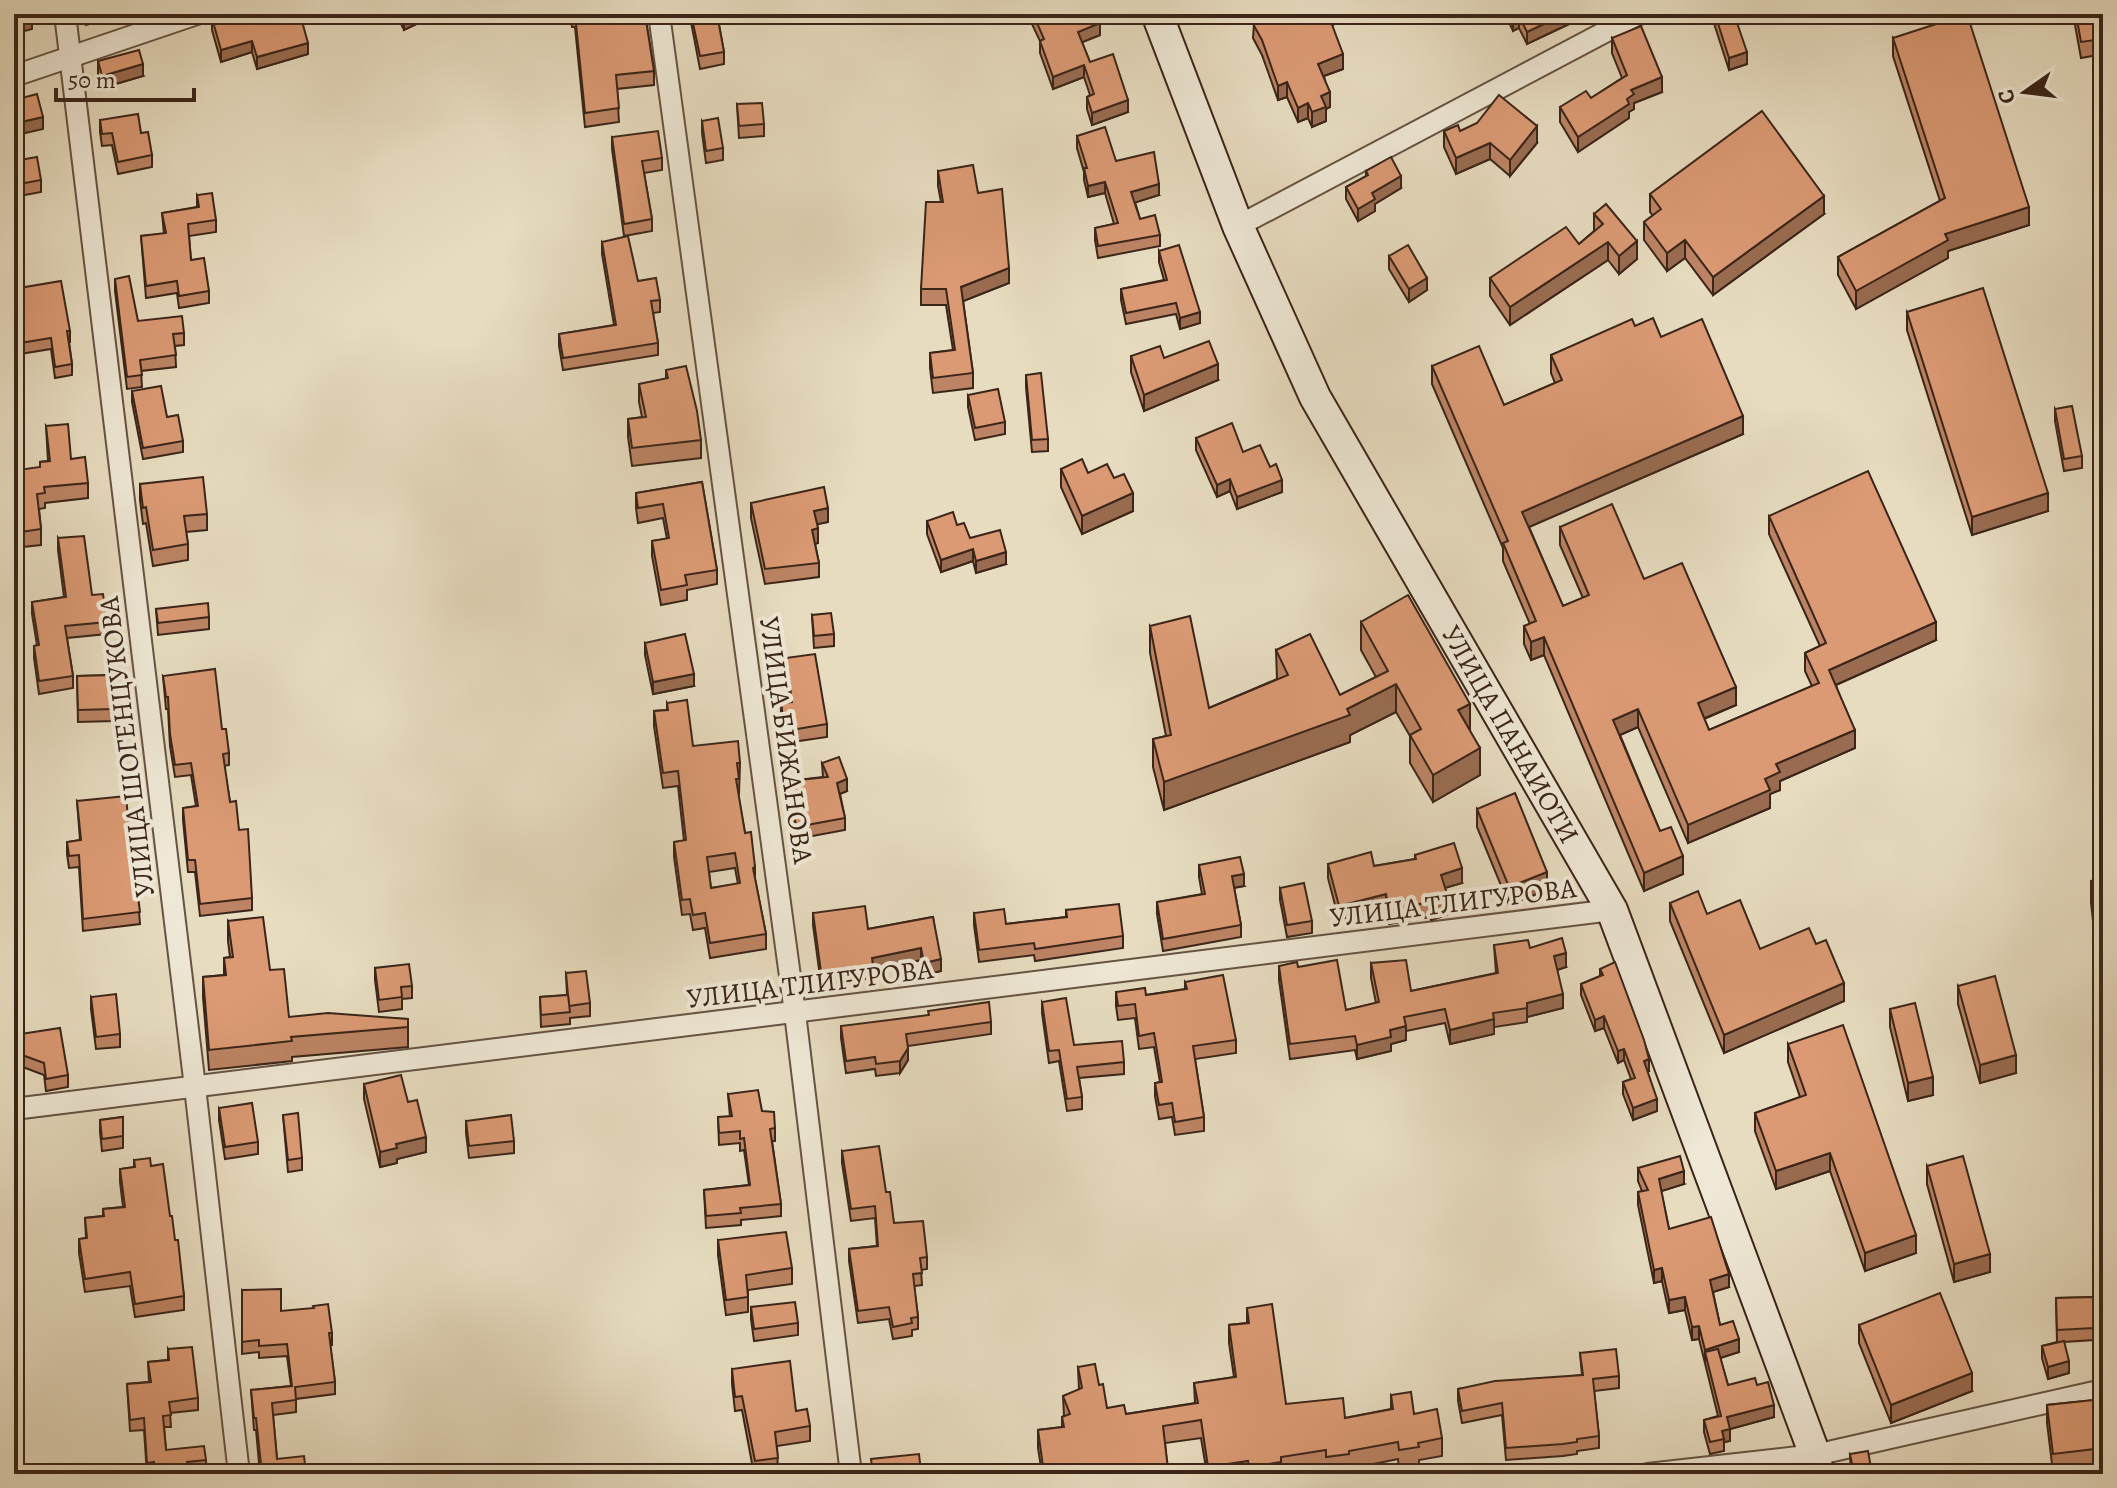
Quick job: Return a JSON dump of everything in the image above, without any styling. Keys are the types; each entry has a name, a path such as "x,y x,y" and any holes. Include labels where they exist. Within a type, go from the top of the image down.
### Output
{"street":[{"name":"УЛИЦА ШОГЕНЦУКОВА","path":"65,14 239,1474"},
{"path":"14,76 197,14"},
{"name":"УЛИЦА БИЖАНОВА","path":"659,14 795,1013 851,1474"},
{"name":"УЛИЦА ПАНАИОТИ","path":"1157,14 1238,226 1315,397 1612,910 1817,1464"},
{"path":"1238,226 1639,14"},
{"name":"УЛИЦА ТЛИГУРОВА","path":"14,1109 1612,910"},
{"path":"1648,1474 1817,1464 2103,1390"}],"building":[{"path":"14,14 31,14 32,17 14,22"},
{"path":"230,14 231,17 243,14 300,14 308,43 257,57 252,41 221,50 212,18"},
{"path":"575,14 645,14 654,71 616,75 619,108 585,113"},
{"path":"691,14 717,14 724,52 700,56"},
{"path":"1033,14 1097,14 1100,23 1078,32 1090,62 1113,54 1128,100 1092,113 1087,97 1094,94 1084,65 1053,77 1040,41 1044,39"},
{"path":"1256,14 1328,14 1343,54 1318,64 1330,92 1321,96 1326,107 1312,112 1308,103 1298,108 1287,82 1278,86 1253,24 1259,21"},
{"path":"1511,14 1565,14 1527,32 1519,16 1513,18"},
{"path":"1715,14 1734,14 1747,52 1729,58"},
{"path":"1967,14 2029,207 1945,234 1948,240 1856,291 1838,257 1945,198 1893,38"},
{"path":"2076,14 2103,14 2103,39 2081,42"},
{"path":"1641,26 1662,77 1631,90 1634,94 1627,99 1629,104 1578,137 1560,107 1586,91 1591,98 1627,75 1612,38"},
{"path":"139,50 143,64 102,76 98,61"},
{"path":"37,94 43,117 21,122 20,116 14,117 14,100"},
{"path":"1499,95 1537,126 1510,160 1490,143 1456,158 1444,131 1458,125 1460,131 1477,123"},
{"path":"762,103 764,124 739,126 737,104"},
{"path":"1762,111 1824,196 1713,277 1685,240 1667,253 1644,222 1661,209 1650,194"},
{"path":"138,114 141,133 148,132 152,155 118,162 112,133 102,134 100,120"},
{"path":"718,118 723,148 706,151 702,121"},
{"path":"1105,127 1116,161 1154,152 1159,184 1131,192 1140,219 1155,215 1160,235 1098,246 1095,228 1118,223 1105,182 1088,186 1084,168 1087,168 1077,136"},
{"path":"658,131 662,158 642,161 652,219 624,224 612,137"},
{"path":"37,157 41,180 14,185 14,161"},
{"path":"1391,157 1401,176 1372,193 1375,199 1358,209 1346,187"},
{"path":"973,165 978,193 1002,189 1009,268 961,287 973,373 933,378 930,353 955,350 946,289 921,289 926,202 943,202 938,171"},
{"path":"212,193 216,220 188,224 191,260 204,258 209,291 179,296 177,281 146,286 141,236 166,233 162,213 199,207 197,195"},
{"path":"1606,204 1637,241 1619,256 1608,242 1510,307 1490,278 1566,227 1579,244 1603,224 1594,214"},
{"path":"628,236 638,281 656,278 660,300 651,301 658,343 563,358 559,334 616,325 602,242"},
{"path":"1179,245 1200,312 1180,318 1176,303 1126,313 1121,289 1167,280 1159,251"},
{"path":"1408,245 1427,278 1409,289 1389,256"},
{"path":"14,253 19,288 61,281 72,364 55,367 51,338 14,344"},
{"path":"129,276 138,321 182,316 184,333 173,334 176,355 140,360 142,375 127,377 115,279"},
{"path":"1983,288 2048,493 1972,517 1907,312"},
{"path":"1653,318 1661,337 1702,319 1743,416 1522,512 1563,606 1589,595 1560,527 1612,504 1644,579 1682,563 1736,687 1698,703 1709,730 1819,683 1805,653 1826,643 1769,516 1868,471 1936,622 1829,670 1855,730 1776,764 1780,772 1765,779 1770,790 1688,825 1638,709 1613,720 1660,831 1671,827 1683,856 1644,873 1544,637 1531,642 1524,626 1536,621 1503,543 1508,541 1432,366 1479,346 1504,405 1562,380 1551,355 1632,319 1635,326"},
{"path":"1209,341 1218,364 1144,395 1131,356 1160,346 1164,358"},
{"path":"686,366 701,440 632,448 628,419 646,417 639,384 668,378 666,370"},
{"path":"1041,373 1048,439 1032,440 1026,375"},
{"path":"161,386 167,417 178,415 183,441 143,448 132,391"},
{"path":"998,389 1005,422 975,428 968,395"},
{"path":"2072,406 2082,456 2064,459 2055,409"},
{"path":"1232,423 1243,452 1260,445 1270,467 1276,464 1282,480 1237,497 1230,479 1217,485 1196,438"},
{"path":"68,424 71,459 85,457 88,483 44,487 45,493 37,494 41,529 14,533 14,506 21,506 18,470 40,467 40,462 50,461 46,426"},
{"path":"1082,459 1088,473 1107,464 1114,478 1124,474 1133,493 1082,516 1061,469"},
{"path":"203,477 207,514 184,516 188,544 153,550 140,484"},
{"path":"702,482 717,570 685,575 687,585 661,590 652,541 669,538 663,504 638,508 636,493"},
{"path":"824,487 828,508 814,511 818,528 812,530 819,563 765,569 751,503"},
{"path":"953,512 957,525 964,523 970,538 1000,530 1006,552 976,561 973,549 941,560 927,521"},
{"path":"84,536 92,595 103,594 107,622 65,626 73,676 39,681 34,646 39,645 32,602 66,597 58,538"},
{"path":"1408,595 1470,704 1458,710 1480,748 1433,775 1410,735 1421,729 1396,684 1347,709 1350,715 1164,782 1153,739 1171,735 1150,626 1190,616 1209,708 1288,675 1276,650 1310,634 1340,695 1388,671 1361,622"},
{"path":"208,603 209,617 158,623 156,609"},
{"path":"831,613 834,634 814,636 812,615"},
{"path":"685,634 694,674 653,682 645,643"},
{"path":"815,654 827,724 785,731 781,703 792,702 788,673 780,674 778,659"},
{"path":"215,669 222,729 226,729 229,753 223,754 230,802 236,801 239,830 248,829 252,898 200,904 195,860 188,860 183,808 198,806 191,763 175,765 163,676"},
{"path":"113,675 114,709 78,710 77,676"},
{"path":"687,700 693,746 738,741 740,763 737,763 739,779 736,779 745,833 751,832 753,868 766,934 710,943 705,913 693,915 690,899 682,900 674,842 686,840 678,771 663,773 654,711 668,710 667,703","holes":["735,853 740,883 711,888 707,857"]},
{"path":"839,757 847,779 837,783 845,818 796,827 790,781 828,777 822,763"},
{"path":"1515,793 1547,872 1509,887 1477,809"},
{"path":"126,796 131,849 138,874 135,874 140,912 83,919 79,855 69,856 67,842 81,840 77,801"},
{"path":"1454,843 1462,868 1441,875 1449,900 1389,910 1386,894 1339,906 1328,864 1371,852 1374,866 1416,859 1415,855"},
{"path":"1240,857 1244,874 1232,876 1241,925 1163,939 1157,902 1205,894 1199,865"},
{"path":"2103,880 2103,989 2091,881"},
{"path":"1304,883 1312,921 1287,925 1280,888"},
{"path":"1698,891 1707,914 1740,900 1760,949 1809,928 1816,944 1826,940 1844,983 1724,1035 1670,903"},
{"path":"1119,904 1123,936 1035,949 1034,943 979,950 974,913 1004,909 1006,924 1067,917 1066,910"},
{"path":"865,906 868,929 933,917 941,959 924,963 921,948 872,958 873,966 821,972 813,913"},
{"path":"263,917 270,970 284,969 289,1017 328,1013 408,1019 408,1027 291,1037 292,1041 209,1050 203,977 226,975 224,958 233,957 228,921"},
{"path":"1562,938 1566,953 1554,956 1563,994 1527,1003 1527,1008 1493,1013 1494,1019 1450,1030 1445,1009 1404,1017 1406,1026 1390,1030 1391,1037 1357,1045 1355,1036 1290,1044 1279,966 1297,962 1298,967 1337,960 1346,1010 1379,1002 1371,963 1406,960 1411,991 1498,973 1494,945 1528,940 1530,948"},
{"path":"1615,962 1644,1040 1649,1059 1644,1061 1657,1099 1633,1108 1623,1082 1635,1078 1624,1049 1618,1051 1604,1016 1595,1020 1581,984 1603,975 1600,969"},
{"path":"409,964 412,986 401,987 402,997 379,1000 375,968"},
{"path":"586,971 590,1003 569,1006 566,973"},
{"path":"1223,975 1236,1040 1193,1046 1204,1117 1175,1122 1172,1103 1159,1105 1155,1083 1162,1082 1154,1033 1139,1036 1135,1004 1118,1006 1116,992 1145,988 1146,995 1187,989 1185,982"},
{"path":"1995,976 2016,1055 1980,1065 1958,986"},
{"path":"116,994 120,1034 96,1037 91,997"},
{"path":"568,995 570,1012 541,1015 540,997"},
{"path":"1066,998 1074,1045 1122,1041 1124,1062 1077,1067 1082,1097 1067,1099 1059,1050 1049,1051 1042,1002"},
{"path":"989,1002 991,1022 906,1034 908,1048 900,1061 876,1064 875,1057 846,1061 841,1026 929,1015 928,1011"},
{"path":"1915,1003 1933,1077 1908,1083 1890,1009"},
{"path":"1843,1025 1916,1235 1865,1253 1830,1153 1776,1171 1755,1113 1806,1095 1788,1044"},
{"path":"60,1028 68,1075 46,1079 44,1063 14,1052 14,1035"},
{"path":"14,1055 18,1078 14,1078"},
{"path":"401,1075 408,1102 417,1100 426,1137 396,1144 397,1148 380,1152 364,1084"},
{"path":"758,1090 762,1111 774,1112 775,1128 770,1129 781,1204 740,1208 741,1213 706,1216 704,1190 750,1185 744,1138 740,1139 740,1131 719,1133 718,1117 732,1116 728,1094"},
{"path":"252,1103 258,1142 225,1147 219,1108"},
{"path":"298,1113 302,1158 288,1160 283,1115"},
{"path":"511,1115 514,1141 469,1146 466,1121"},
{"path":"123,1117 123,1136 102,1139 100,1120"},
{"path":"879,1146 894,1223 923,1221 927,1257 920,1258 922,1273 913,1274 918,1317 911,1318 912,1323 893,1327 889,1307 858,1311 849,1249 878,1246 875,1206 851,1209 842,1151"},
{"path":"1680,1156 1684,1171 1659,1179 1669,1229 1711,1217 1729,1274 1710,1280 1720,1325 1733,1321 1739,1339 1705,1350 1699,1326 1692,1327 1685,1297 1669,1300 1662,1268 1654,1270 1638,1192 1648,1190 1638,1168"},
{"path":"1963,1156 1990,1254 1954,1264 1927,1166"},
{"path":"150,1158 151,1166 163,1164 170,1216 175,1240 178,1240 184,1296 135,1304 130,1272 85,1279 79,1239 87,1238 85,1218 104,1216 103,1209 125,1207 120,1169 135,1167 134,1160"},
{"path":"786,1232 792,1268 746,1275 748,1297 726,1300 718,1240"},
{"path":"281,1289 281,1311 328,1304 332,1333 329,1333 335,1382 295,1387 296,1400 272,1403 277,1459 304,1456 306,1474 262,1474 251,1390 292,1386 287,1344 259,1346 259,1340 242,1342 242,1290"},
{"path":"1940,1293 1972,1373 1891,1405 1859,1325"},
{"path":"2093,1297 2094,1328 2057,1330 2056,1298"},
{"path":"795,1302 798,1323 754,1329 751,1307"},
{"path":"1272,1304 1286,1404 1343,1398 1345,1418 1393,1409 1391,1395 1411,1392 1414,1414 1437,1409 1442,1438 1418,1443 1419,1447 1399,1450 1398,1442 1349,1451 1349,1454 1326,1457 1326,1450 1281,1457 1281,1462 1249,1467 1248,1461 1208,1467 1201,1420 1163,1426 1168,1469 1131,1474 1044,1474 1038,1430 1064,1427 1062,1417 1070,1414 1063,1396 1082,1388 1078,1367 1095,1364 1099,1385 1103,1384 1107,1408 1124,1405 1126,1414 1198,1403 1194,1383 1236,1377 1229,1325 1249,1323 1247,1308"},
{"path":"2064,1341 2069,1361 2048,1367 2042,1346"},
{"path":"192,1347 198,1398 169,1402 171,1415 163,1416 166,1450 204,1446 206,1460 187,1462 189,1474 174,1474 172,1464 154,1466 154,1462 147,1463 144,1418 130,1420 127,1384 151,1382 148,1362 169,1360 168,1349"},
{"path":"1616,1349 1619,1376 1593,1379 1599,1436 1563,1444 1506,1448 1502,1403 1462,1411 1458,1389 1495,1381 1583,1375 1580,1353"},
{"path":"1718,1349 1728,1385 1755,1378 1757,1385 1768,1382 1774,1405 1727,1417 1730,1429 1722,1431 1724,1439 1710,1442 1704,1420 1721,1416 1705,1352"},
{"path":"790,1361 796,1411 807,1409 810,1426 775,1432 778,1458 755,1461 742,1396 735,1397 732,1369"},
{"path":"2103,1399 2103,1448 2053,1454 2047,1405"},
{"path":"1868,1451 1872,1474 1854,1474 1850,1454"},
{"path":"919,1454 921,1472 991,1467 992,1474 873,1474 871,1459"},
{"path":"1791,1465 1792,1474 1768,1474 1768,1467"}]}
